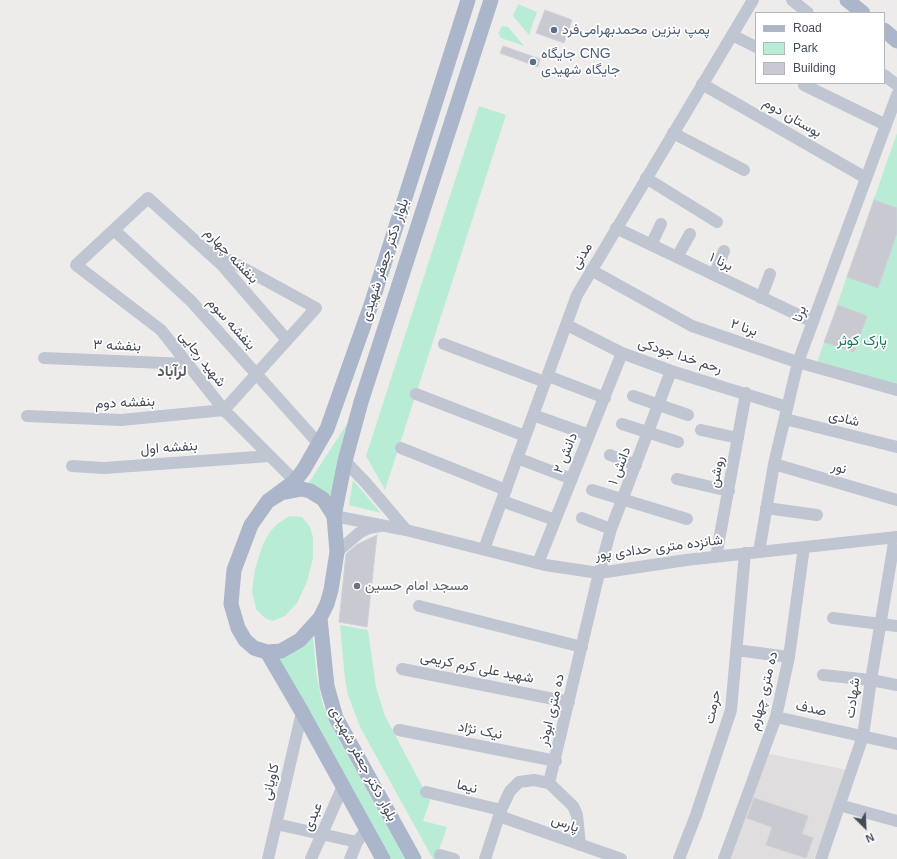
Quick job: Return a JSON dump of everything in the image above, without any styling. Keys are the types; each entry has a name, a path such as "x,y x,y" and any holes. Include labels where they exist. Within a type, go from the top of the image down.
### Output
{"main road":[{"name":"بلوار دکتر جعفر شهیدی","path":"268,501 295,481 327,429 371,305 468,0"},
{"name":"بلوار دکتر جعفر شهیدی","path":"334,516 345,461 361,402 491,0"},
{"path":"847,0 862,12"},
{"path":"293,490 310,491 323,499 334,516 337,552 331,590 327,604 320,618 300,640 281,651 267,652 254,648 245,640 234,618 231,598 232,582 239,555 251,525 268,501 281,493 293,490"},
{"name":"بلوار دکتر جعفر شهیدی","path":"320,618 327,686 336,718 414,859"},
{"name":"بلوار دکتر جعفر شهیدی","path":"267,652 302,712 383,859"}],"street":[{"name":"مدنی","path":"484,549 577,295 753,0"},
{"path":"792,0 807,12"},
{"path":"732,35 755,46"},
{"path":"885,76 897,85"},
{"name":"بوستان دوم","path":"702,84 866,178"},
{"path":"804,86 886,125"},
{"name":"برنا","path":"759,552 774,464 798,362 897,95"},
{"path":"673,133 744,170"},
{"path":"646,178 717,222"},
{"name":"بنفشه چهارم","path":"114,230 148,198 222,265 287,340"},
{"path":"651,245 661,224"},
{"name":"برنا ۱","path":"616,228 813,322"},
{"name":"بنفشه سوم","path":"114,230 191,302 319,444"},
{"name":"شهید رجایی","path":"114,230 76,265 160,330 224,410 295,481"},
{"path":"677,257 690,234"},
{"path":"196,242 316,308 224,410"},
{"path":"714,275 724,251"},
{"name":"برنا ۲","path":"591,270 692,326 798,362 897,390"},
{"path":"761,298 770,274"},
{"name":"رحم خدا جودکی","path":"567,325 622,353 671,371 746,393 787,407"},
{"path":"444,344 605,398"},
{"name":"دانش ۲","path":"538,563 622,353"},
{"name":"بنفشه ۳","path":"44,358 188,364"},
{"name":"دانش ۱","path":"599,572 611,529 660,404 671,371"},
{"name":"روشن","path":"716,557 746,393"},
{"path":"416,394 525,436"},
{"path":"632,396 660,404 688,415"},
{"name":"بنفشه دوم","path":"27,416 122,420 224,410"},
{"path":"533,415 589,435"},
{"name":"شادی","path":"785,419 897,447"},
{"path":"622,424 678,442"},
{"path":"701,430 738,438"},
{"path":"400,448 555,520"},
{"path":"610,455 636,465"},
{"name":"بنفشه اول","path":"72,466 104,468 270,456"},
{"path":"517,458 572,479"},
{"path":"345,461 406,530"},
{"name":"نور","path":"774,464 897,500"},
{"path":"677,479 729,491"},
{"path":"592,490 623,498 688,519"},
{"path":"766,508 816,515"},
{"name":"شانزده متری حدادی پور","path":"334,516 385,525 538,563 599,572 745,553 896,537"},
{"path":"582,518 611,529"},
{"path":"337,552 359,533 369,528 385,525"},
{"name":"شهادت","path":"821,859 863,736 880,623 893,570 896,537"},
{"name":"ده متری چهارم","path":"724,859 776,717 789,657 804,547"},
{"name":"حرمت","path":"679,859 696,815 731,710 745,553"},
{"name":"ده متری ابوذر","path":"549,783 556,760 599,572"},
{"path":"419,606 582,647"},
{"path":"833,618 897,626"},
{"path":"736,650 789,657"},
{"name":"شهید علی کرم کریمی","path":"402,668 569,702"},
{"path":"823,675 871,680 897,685"},
{"name":"کاویانی","path":"268,859 302,712"},
{"name":"صدف","path":"776,717 897,744"},
{"name":"نیک نژاد","path":"399,730 556,760"},
{"path":"485,859 500,813 510,791 519,782 534,780 549,783 573,806 577,815 580,845"},
{"name":"عبدی","path":"311,859 343,786"},
{"name":"نیما","path":"426,792 500,813"},
{"path":"839,805 897,821"},
{"name":"پارس","path":"500,813 580,845 621,859"},
{"path":"276,824 357,842"},
{"path":"350,859 357,842 366,830"},
{"path":"440,855 454,859"}],"shaded area":[{"path":"765,753 847,770 814,859 730,859"}],"green space":[{"path":"518,4 537,12 529,35 513,16"},
{"path":"502,26 508,27 524,46 501,38 498,33"},
{"path":"479,106 506,115 385,490 366,456"},
{"name":"پارک کوثر","path":"897,133 897,385 816,365"},
{"path":"358,407 328,503 302,493"},
{"path":"353,480 381,513 349,505"},
{"path":"289,516 302,517 310,527 313,537 313,558 307,582 297,603 285,616 272,621 265,618 256,609 252,591 255,569 263,544 270,532 276,525"},
{"path":"340,625 368,630 376,687 385,716 430,801 423,821 447,827 436,859 433,859 360,727 348,695 345,680"},
{"path":"312,629 317,678 323,705 332,727 406,859 391,859 273,648"}],"building":[{"path":"545,10 572,20 564,43 536,33"},
{"path":"503,46 540,59 538,67 500,53"},
{"path":"874,200 897,208 897,233 878,288 847,277"},
{"path":"838,305 867,316 854,352 824,342"},
{"name":"مسجد امام حسین","path":"377,535 367,627 339,622 346,554 356,545"},
{"path":"754,798 808,816 802,834 813,838 806,858 766,845 772,827 747,818"}],"place":[{"name":"پمپ بنزین محمد‌بهرامی‌فرد","path":"554,30"},
{"name":"جایگاه CNG جایگاه شهیدی","path":"533,62"},
{"name":"مسجد امام حسین","path":"357,586"}],"district":[{"name":"لرآباد","path":"172,372"}]}
